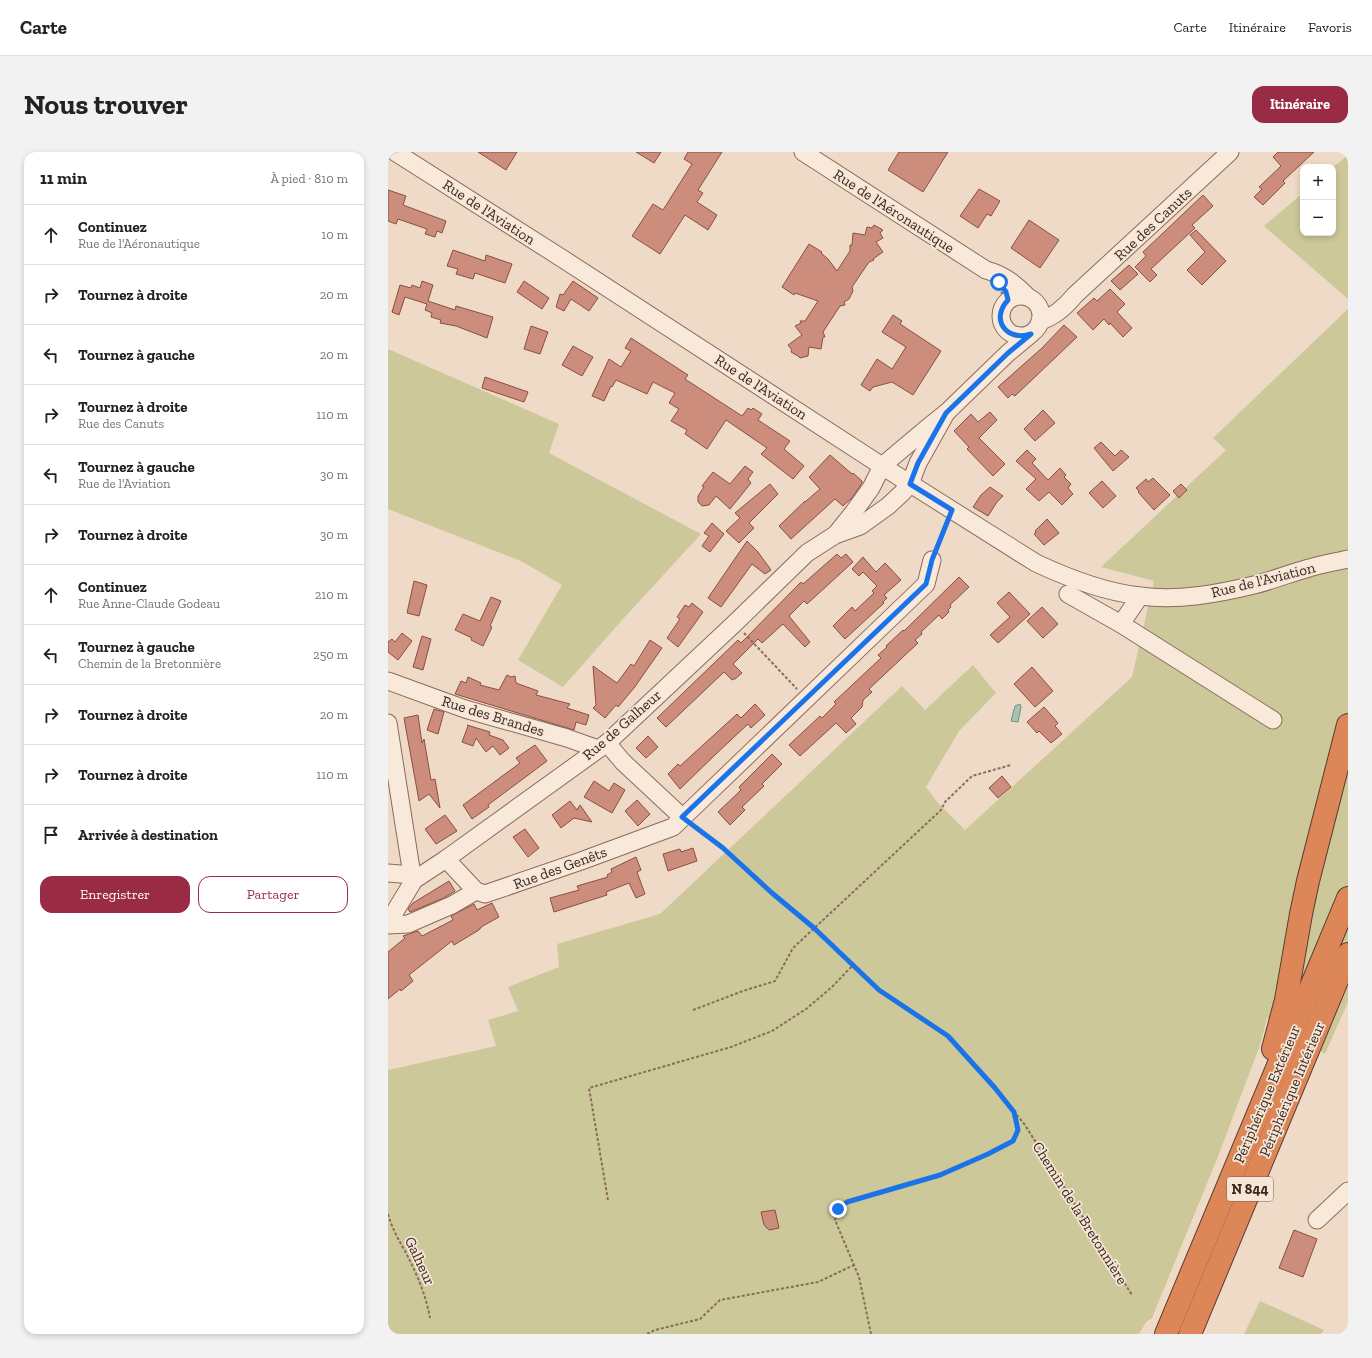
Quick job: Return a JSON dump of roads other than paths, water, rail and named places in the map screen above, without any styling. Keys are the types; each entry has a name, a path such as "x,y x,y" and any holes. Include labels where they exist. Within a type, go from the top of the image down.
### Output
{"highway":[{"path":"1255,1121 1254,1100 1273,1050 1282,1018 1308,881 1348,725"},
{"name":"Périphérique Extérieur","path":"1166,1334 1348,898"},
{"name":"Périphérique Intérieur","path":"1190,1334 1348,954"}],"street":[{"name":"Rue de l'Aviation","path":"395,152 910,484 1036,563 1057,573 1101,588 1140,596 1182,597 1229,591 1310,567 1344,562"},
{"name":"Rue de l'Aéronautique","path":"803,152 986,270 1002,276 1019,287 1034,314"},
{"name":"Rue des Canuts","path":"882,466 946,413 1008,353 1034,314 1046,319 1065,306 1230,152"},
{"name":"Rue de l'Aéronautique","path":"986,270 991,277 999,282 1003,287 1008,300"},
{"path":"1018,296 1034,314 1022,336 1015,335 1006,330 1002,325 1000,314 1004,304 1008,300 1018,296"},
{"name":"Rue des Canuts","path":"910,484 918,463 946,413"},
{"name":"Rue de Galheur","path":"835,535 853,514 871,488 882,466"},
{"name":"Rue de Galheur","path":"388,924 413,877 446,860 603,746 735,623 807,553 835,535 860,526 888,506 910,484"},
{"name":"Rue des Genêts","path":"476,891 485,894 581,861 673,826 926,584 932,560"},
{"path":"1068,594 1121,624 1273,720"},
{"path":"1121,624 1140,596"},
{"name":"Rue des Brandes","path":"388,681 465,709 567,738 603,746"},
{"path":"388,723 413,877 388,873"},
{"path":"603,746 623,762 682,817"},
{"path":"388,924 408,924 416,921 452,905 476,891 446,860"},
{"path":"1316,1220 1348,1191"}]}
